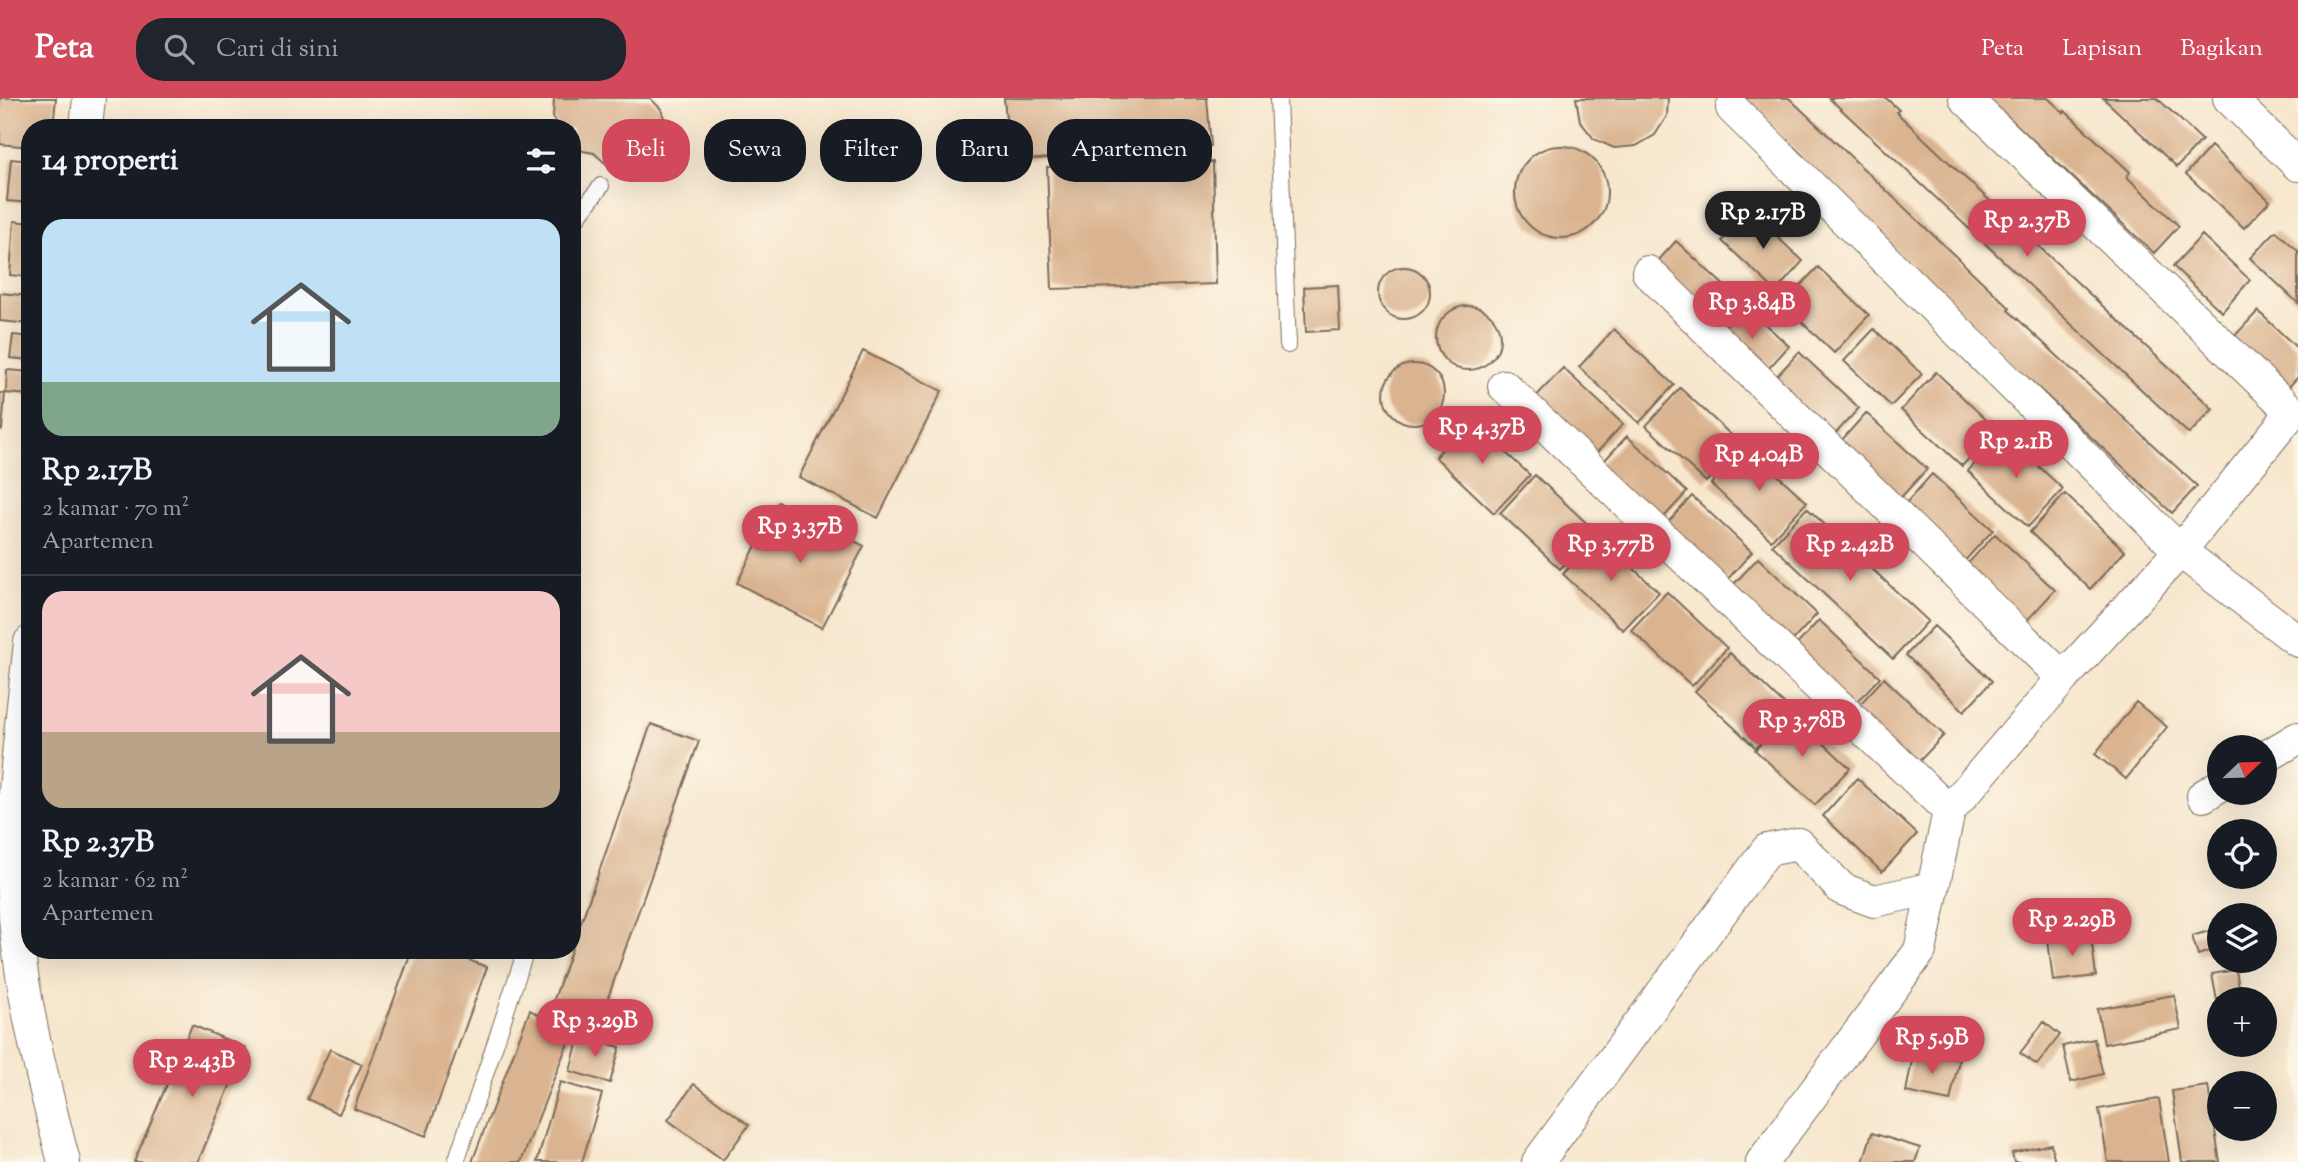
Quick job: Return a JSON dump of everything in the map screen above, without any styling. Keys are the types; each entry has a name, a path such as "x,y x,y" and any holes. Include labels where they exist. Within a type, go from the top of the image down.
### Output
{"street":[{"path":"87,119 89,98"},
{"path":"1762,1162 1920,951 1949,811 2063,678 2180,551 2295,408 1965,98"},
{"path":"2229,98 2298,165"},
{"path":"1732,108 2180,551 2298,641"},
{"path":"1648,272 2063,678"},
{"path":"1504,386 1949,811"},
{"path":"21,722 16,767 13,855 16,927 31,1031 64,1162"},
{"path":"2277,750 2298,738"},
{"path":"1538,1162 1767,850 1798,844 1842,889 1874,901 1933,888"}],"lane":[{"path":"1278,98 1288,345"},
{"path":"581,212 601,186"},
{"path":"456,1162 523,959"}],"building":[{"path":"0,98 56,98 54,119 21,119 21,146 0,144"},
{"path":"554,98 650,98 661,109 664,119 602,119 602,160 594,153 581,150 581,119 554,119"},
{"path":"1004,98 1207,98 1209,119 1047,119 1047,158 1033,159 1033,119 1006,119"},
{"path":"1576,98 1668,98 1667,116 1655,135 1636,146 1614,148 1594,139 1580,121"},
{"path":"1742,98 1789,98 2010,308 2008,310 2197,486 2172,513 1984,337"},
{"path":"1829,98 1886,98 1899,110 1896,112 1960,173 2213,409 2189,434"},
{"path":"1988,98 2048,98 2130,172 2127,177 2179,226 2154,253"},
{"path":"2103,98 2157,98 2202,140 2177,167"},
{"path":"1561,146 1579,150 1593,160 1603,174 1607,192 1603,210 1593,224 1579,234 1561,238 1543,234 1529,224 1519,210 1515,192 1519,174 1529,160 1543,150"},
{"path":"2211,146 2270,201 2244,228 2186,174"},
{"path":"11,159 21,160 21,202 7,201"},
{"path":"1212,162 1216,284 1052,289 1048,182 1212,182"},
{"path":"1749,211 1803,261 1776,291 1722,241"},
{"path":"14,221 21,222 21,276 10,275"},
{"path":"2276,231 2298,251 2298,303 2250,258"},
{"path":"2202,235 2250,280 2222,312 2173,266"},
{"path":"1676,241 1730,291 1701,322 1648,272"},
{"path":"1404,267 1414,269 1422,275 1428,283 1428,303 1422,311 1414,317 1404,319 1394,317 1386,311 1380,303 1378,293 1380,283 1386,275 1394,269"},
{"path":"1818,267 1869,315 1834,353 1783,304"},
{"path":"1338,285 1340,330 1306,332 1304,287"},
{"path":"0,293 21,295 21,323 0,321"},
{"path":"1744,305 1789,346 1760,378 1716,336"},
{"path":"1468,306 1486,312 1494,320 1500,338 1494,356 1486,364 1468,370 1450,364 1442,356 1436,338 1442,320 1450,312"},
{"path":"2258,311 2298,349 2298,377 2283,393 2229,342"},
{"path":"1614,329 1674,385 1639,423 1579,367"},
{"path":"1874,329 1922,374 1891,406 1844,361"},
{"path":"13,335 21,336 21,359 10,358"},
{"path":"863,351 942,391 878,518 799,477"},
{"path":"1799,352 1859,408 1824,446 1764,390"},
{"path":"1408,364 1420,364 1439,377 1444,394 1442,406 1431,419 1420,424 1408,424 1389,411 1384,400 1384,388 1397,369"},
{"path":"1563,368 1623,424 1588,462 1527,406"},
{"path":"7,370 21,371 21,394 6,393"},
{"path":"1936,372 1996,429 1962,466 1901,410"},
{"path":"1680,388 1741,444 1706,482 1646,426"},
{"path":"0,393 5,393 2,430 0,429"},
{"path":"1866,413 1927,469 1892,507 1832,451"},
{"path":"1469,419 1530,475 1494,513 1435,457"},
{"path":"2003,433 2063,489 2028,527 1968,471"},
{"path":"1627,436 1687,492 1652,530 1593,473"},
{"path":"1746,446 1807,502 1771,540 1711,484"},
{"path":"1932,474 1993,530 1958,568 1898,512"},
{"path":"1535,475 1595,531 1560,569 1500,513"},
{"path":"2065,494 2125,551 2090,589 2030,532"},
{"path":"1692,496 1752,552 1718,590 1657,534"},
{"path":"778,502 864,546 822,628 737,583"},
{"path":"1807,508 1928,621 1893,659 1772,545"},
{"path":"1995,534 2055,590 2020,628 1960,572"},
{"path":"1598,536 1659,592 1623,630 1563,574"},
{"path":"1758,558 1817,614 1783,651 1723,596"},
{"path":"1667,592 1727,648 1692,686 1631,630"},
{"path":"1819,620 1880,677 1845,715 1785,658"},
{"path":"1934,626 1992,681 1964,711 1906,655"},
{"path":"1730,653 1790,710 1756,748 1695,691"},
{"path":"1884,678 1944,735 1909,772 1849,716"},
{"path":"2136,702 2167,727 2126,779 2095,754"},
{"path":"1790,712 1850,768 1815,805 1755,750"},
{"path":"651,724 699,741 599,1023 552,1005 568,959 581,959 581,923"},
{"path":"1857,778 1917,834 1882,872 1823,816"},
{"path":"2207,932 2207,952 2198,955 2192,936"},
{"path":"2091,935 2096,976 2053,981 2048,940"},
{"path":"409,959 466,959 487,967 426,1136 354,1109"},
{"path":"2237,973 2239,987 2214,987 2212,974"},
{"path":"2174,995 2181,1029 2104,1044 2097,1009"},
{"path":"530,1010 571,1035 521,1162 472,1162"},
{"path":"2044,1022 2060,1035 2037,1065 2020,1053"},
{"path":"192,1025 246,1048 198,1162 134,1162"},
{"path":"579,1036 620,1047 610,1083 570,1071"},
{"path":"2094,1039 2103,1074 2071,1082 2063,1046"},
{"path":"330,1049 362,1064 339,1114 307,1099"},
{"path":"1914,1050 1959,1060 1950,1101 1906,1092"},
{"path":"560,1082 602,1094 582,1162 537,1162"},
{"path":"694,1084 749,1125 723,1160 668,1120"},
{"path":"2207,1086 2207,1141 2217,1141 2220,1162 2182,1162 2172,1091"},
{"path":"2159,1099 2169,1162 2108,1162 2099,1109"},
{"path":"1872,1133 1920,1148 1915,1162 1863,1162"},
{"path":"2051,1144 2055,1162 2014,1162 2012,1153"}]}
